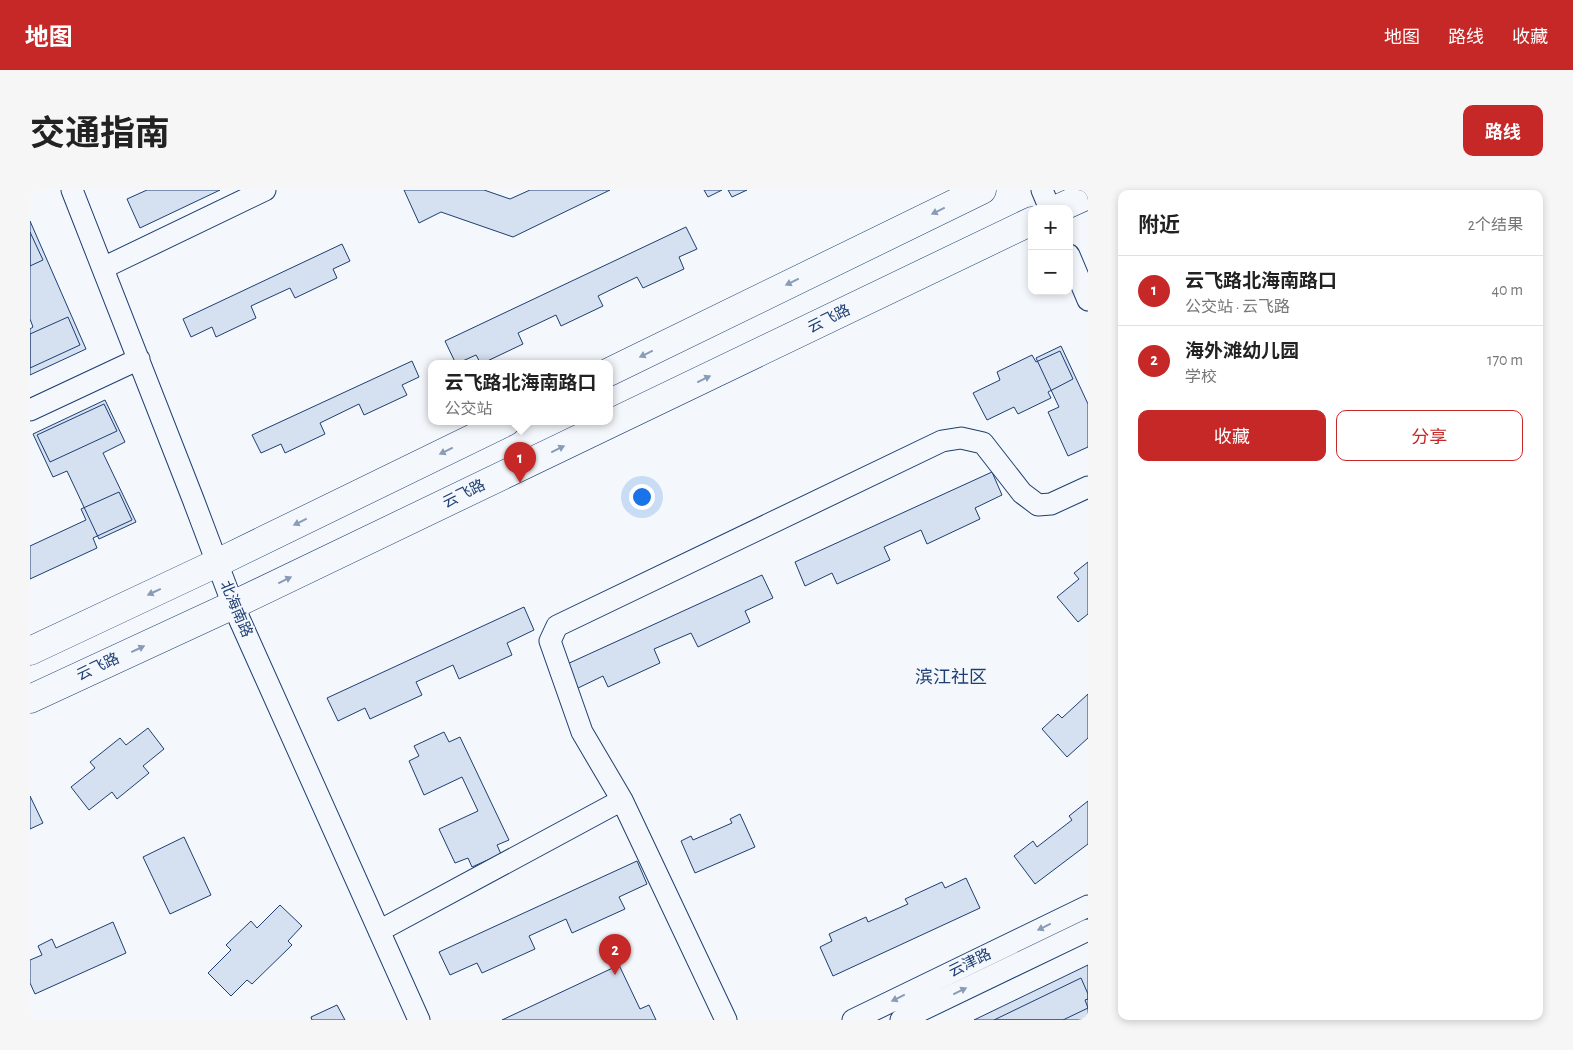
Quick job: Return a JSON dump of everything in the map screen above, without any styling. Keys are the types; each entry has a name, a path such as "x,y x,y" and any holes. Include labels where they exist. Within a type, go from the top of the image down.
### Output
{"main road":[{"path":"613,370 982,190"},
{"path":"1066,205 1088,195"},
{"name":"云飞路","path":"613,422 1028,223"},
{"path":"30,651 500,425"},
{"name":"云飞路","path":"30,699 233,605 608,425"}],"street":[{"name":"北海南路","path":"72,190 233,605 419,1020"},
{"path":"103,268 266,190"},
{"path":"1042,190 1048,205"},
{"path":"1073,264 1088,300"},
{"path":"30,410 139,359"},
{"path":"726,1020 622,800 582,732 550,641 557,626 942,442 961,438 983,443 1022,494 1038,505 1051,504 1088,487"},
{"path":"379,931 622,800"},
{"name":"云津路","path":"853,1020 1088,906"},
{"name":"云津路","path":"900,1020 1088,930"}],"building":[{"path":"147,190 220,190 140,228 127,199"},
{"path":"404,190 484,190 510,199 530,190 610,190 513,237 441,212 419,223"},
{"path":"704,190 722,190 708,197"},
{"path":"728,190 747,190 732,197"},
{"path":"30,221 86,349 30,375 30,329 33,327 30,319"},
{"path":"686,227 697,249 679,257 684,269 643,288 637,277 598,296 603,306 561,326 556,315 518,333 523,344 489,360 479,360 476,355 465,360 454,360 445,341"},
{"path":"30,232 43,260 30,266"},
{"path":"342,244 350,261 333,269 337,278 295,298 290,288 251,306 256,318 216,337 212,327 191,337 183,319"},
{"path":"68,317 80,345 30,368 30,334"},
{"path":"1061,346 1088,404 1088,447 1068,456 1048,412 1059,407 1036,358"},
{"path":"1060,351 1073,379 1048,392 1051,398 1018,414 1014,407 987,420 973,393 1000,380 997,372 1032,355 1036,362"},
{"path":"412,361 419,377 402,385 407,395 364,415 359,404 320,423 325,434 285,453 281,444 261,453 252,435"},
{"path":"105,400 125,442 103,453 136,522 99,539 67,471 53,477 33,434"},
{"path":"104,404 117,431 50,462 37,435"},
{"path":"992,472 1002,495 975,508 980,519 927,544 921,530 884,547 890,560 837,584 832,573 805,586 795,562"},
{"path":"119,492 132,520 93,538 97,548 30,579 30,546 86,520 81,509"},
{"path":"1088,562 1088,614 1078,622 1057,597 1079,579 1074,573"},
{"path":"762,575 773,598 745,611 750,622 698,647 691,633 654,649 660,663 608,687 603,676 576,689 565,665"},
{"path":"524,607 534,630 507,643 512,655 459,679 453,665 416,682 422,695 370,719 365,708 338,721 327,698"},
{"path":"1088,694 1088,738 1067,757 1042,729 1058,714 1062,718"},
{"path":"148,728 164,749 143,766 149,773 117,799 112,792 89,810 71,787 95,768 90,762 120,738 126,745"},
{"path":"444,732 449,742 460,737 509,840 497,845 501,854 472,867 468,858 455,863 439,829 478,811 462,777 424,795 409,761 419,756 414,746"},
{"path":"30,796 43,823 30,829"},
{"path":"1088,801 1088,844 1035,884 1014,856 1033,841 1037,847 1072,820 1069,816"},
{"path":"740,814 755,847 695,873 681,841 691,836 693,840 732,823 730,819"},
{"path":"184,837 211,895 170,914 143,857"},
{"path":"637,861 647,884 619,897 625,909 572,933 566,919 529,936 535,949 482,973 477,963 450,975 439,952"},
{"path":"966,878 980,908 833,976 820,947 832,941 829,934 866,917 868,922 908,904 905,899 942,882 945,888"},
{"path":"280,905 302,926 288,941 292,945 252,984 247,980 231,996 208,973 231,950 226,945 251,921 257,928"},
{"path":"113,922 126,953 35,994 30,983 30,960 42,955 38,946 52,939 56,948"},
{"path":"619,965 640,1009 649,1005 656,1020 502,1020"},
{"path":"1088,965 1088,1020 974,1020"},
{"path":"1081,978 1088,994 1088,999 1085,1000 1088,1008 1063,1020 994,1020"},
{"path":"337,1005 345,1020 312,1020 311,1017"}],"place":[{"name":"云飞路北海南路口","path":"520,483"},
{"name":"海外滩幼儿园","path":"615,975"}],"district":[{"name":"滨江社区","path":"951,678"}]}
